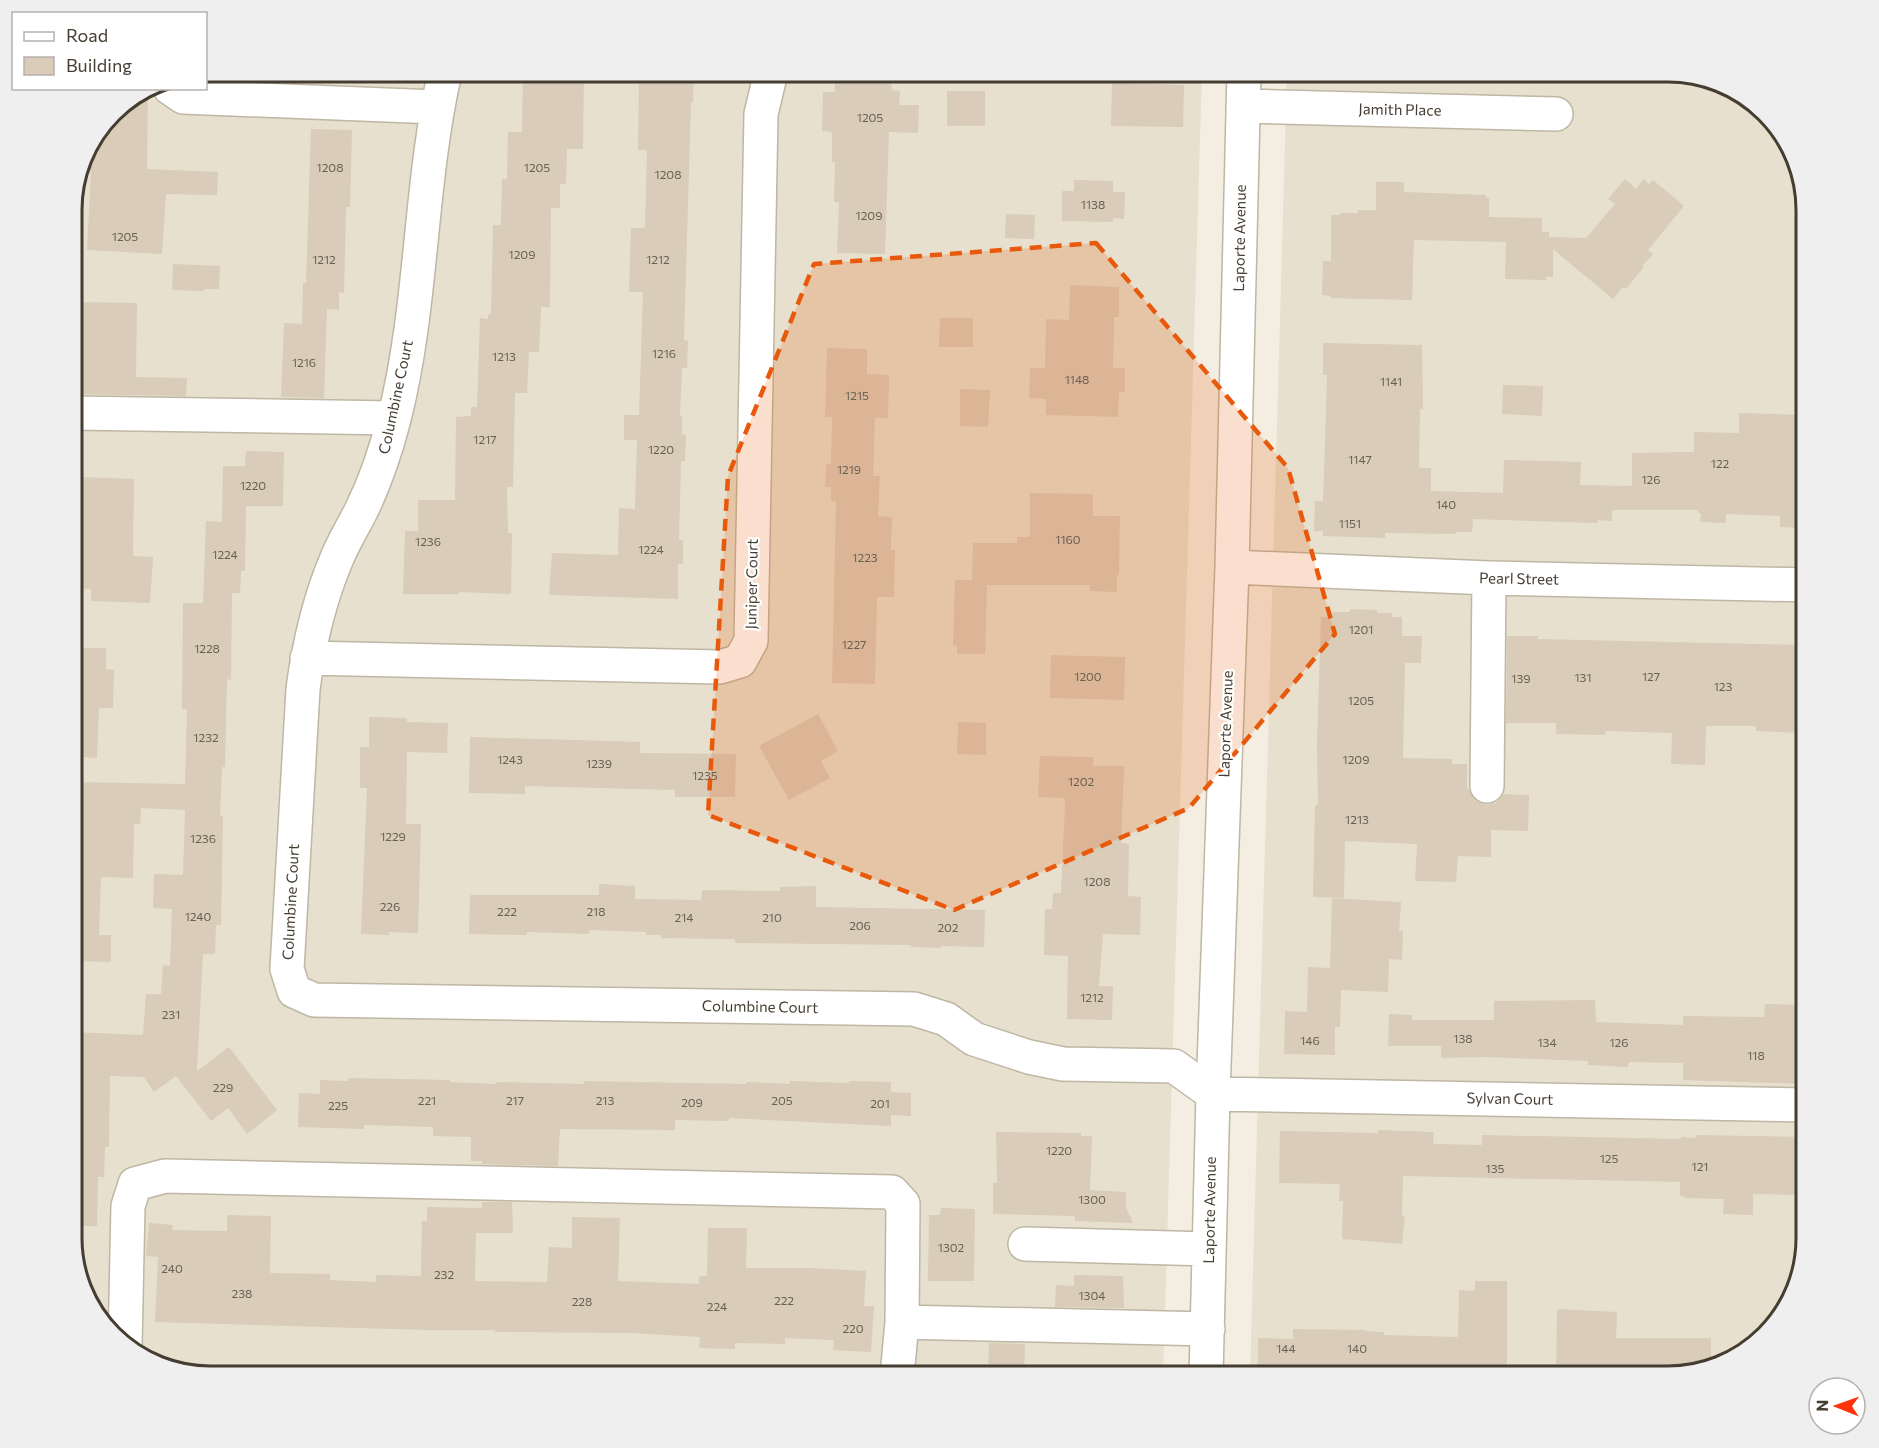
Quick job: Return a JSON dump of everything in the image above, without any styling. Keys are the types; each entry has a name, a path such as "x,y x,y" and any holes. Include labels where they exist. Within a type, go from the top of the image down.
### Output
{"street":[{"name":"Columbine Court","path":"442,83 437,107 422,222 409,343 394,418 379,470 325,589 307,658 303,689 287,969 294,991 314,1000 914,1009 946,1019 974,1039 1029,1057 1063,1064 1174,1066 1213,1094"},
{"name":"Juniper Court","path":"307,658 720,667 740,661 752,641 761,114 768,83"},
{"name":"Laporte Avenue","path":"1206,1366 1213,1094 1232,567 1244,83"},
{"path":"173,90 183,97 437,107"},
{"name":"Jamith Place","path":"1243,106 1556,114"},
{"path":"83,413 394,418"},
{"name":"Pearl Street","path":"1232,567 1489,578 1796,585"},
{"path":"1487,786 1489,578"},
{"name":"Sylvan Court","path":"1213,1094 1796,1105"},
{"path":"125,1332 128,1206 135,1184 165,1176 892,1192 903,1204 902,1322 898,1366"},
{"path":"1025,1244 1209,1249"},
{"path":"902,1322 1208,1329"}],"highlighted area":[{"path":"1096,243 1288,468 1335,634 1189,808 954,910 708,815 728,476 814,264"}],"shaded area":[{"path":"207,83 1202,83 1163,1366 211,1366 186,1363 162,1356 133,1339 120,1328 104,1308 92,1286 83,1246 83,202 92,162 104,140 120,120 140,104 162,92 207,90"},
{"path":"1287,83 1677,83 1709,89 1746,109 1770,133 1790,170 1795,194 1796,1237 1790,1278 1775,1308 1753,1334 1725,1352 1693,1363 1668,1366 1250,1366"}],"building":[{"path":"523,83 584,83 583,149 567,149 566,184 560,184 560,208 551,208 550,307 541,307 539,352 529,352 527,393 515,393 513,487 507,487 508,533 512,533 511,594 459,592 459,594 403,594 405,531 418,531 418,500 455,500 456,417 471,416 471,407 477,407 480,318 488,319 488,314 491,315 493,225 501,225 502,179 507,179 508,132 522,132"},
{"path":"639,83 694,83 693,102 691,102 684,340 688,341 687,368 682,368 680,416 682,416 682,434 686,435 685,461 681,461 679,540 683,540 683,564 678,564 678,599 549,595 552,553 618,555 619,508 635,509 637,440 624,440 624,415 639,415 643,292 629,292 631,228 645,228 647,150 638,150"},
{"path":"835,83 891,83 892,90 900,91 899,105 919,105 918,133 889,132 885,254 837,253 839,202 834,202 835,162 832,162 832,132 822,131 823,92 835,92"},
{"path":"1112,83 1184,85 1183,127 1111,126"},
{"path":"947,91 985,91 985,126 947,126"},
{"path":"148,100 147,169 218,172 217,195 166,194 162,254 87,250 91,172 89,172 92,162 109,133 126,114"},
{"path":"311,129 352,130 350,207 346,207 344,293 339,292 339,310 327,309 324,398 281,397 284,323 302,324 303,283 306,283"},
{"path":"1625,179 1636,189 1644,179 1649,184 1653,180 1684,206 1648,250 1653,254 1642,266 1644,267 1626,289 1623,287 1613,299 1553,249 1553,277 1546,277 1546,280 1505,279 1506,242 1414,240 1412,300 1331,298 1331,296 1322,295 1323,261 1331,261 1331,215 1358,213 1358,210 1376,210 1376,182 1404,182 1404,192 1486,195 1486,198 1489,198 1489,217 1542,218 1542,232 1549,232 1549,237 1586,238 1615,204 1608,199"},
{"path":"1074,180 1113,181 1113,192 1125,192 1124,219 1113,218 1113,222 1062,221 1062,191 1074,191"},
{"path":"1006,214 1035,215 1034,239 1005,238"},
{"path":"173,264 220,266 219,289 172,290"},
{"path":"1070,285 1119,287 1119,317 1114,317 1113,368 1125,368 1125,392 1119,392 1118,417 1046,415 1046,399 1029,398 1030,368 1045,368 1046,319 1069,320"},
{"path":"83,302 137,303 136,377 187,378 186,396 83,394"},
{"path":"940,318 973,318 973,347 939,347"},
{"path":"1323,343 1422,345 1423,409 1420,409 1419,468 1431,468 1431,491 1503,493 1504,460 1581,462 1580,485 1632,486 1632,453 1694,452 1694,432 1739,433 1739,413 1796,415 1796,528 1780,527 1780,516 1726,514 1726,523 1700,522 1701,513 1698,513 1698,510 1612,510 1612,521 1598,520 1598,523 1473,519 1472,532 1456,532 1456,534 1385,533 1385,538 1323,536 1323,531 1314,531 1315,501 1323,501 1327,375 1323,375"},
{"path":"827,348 867,349 867,374 889,375 888,418 875,418 873,476 880,476 878,516 892,517 891,550 895,550 894,597 877,597 875,684 832,683 836,501 831,501 831,487 825,487 826,464 831,464 832,417 825,417"},
{"path":"1503,385 1543,386 1542,416 1502,414"},
{"path":"960,389 990,390 988,427 960,426"},
{"path":"246,451 284,452 283,506 246,506 245,571 241,571 240,593 232,593 231,680 227,679 225,767 222,767 220,816 223,816 221,925 216,925 215,954 203,954 197,1071 229,1047 277,1110 247,1134 228,1108 211,1121 176,1076 154,1092 144,1077 110,1076 109,1147 105,1147 104,1177 98,1177 97,1226 83,1226 83,1032 143,1035 146,994 161,994 163,965 170,966 172,909 153,908 154,874 183,875 185,810 141,808 140,824 134,824 133,878 101,877 99,935 111,935 111,962 83,961 83,782 185,784 187,709 182,709 183,603 203,603 206,521 222,522 223,466 245,466"},
{"path":"83,477 134,479 133,556 153,557 150,603 91,601 91,589 83,589"},
{"path":"1030,493 1093,494 1093,516 1120,516 1117,592 1090,591 1090,585 987,585 985,654 957,654 957,645 953,645 955,580 972,580 973,543 1017,543 1017,537 1030,537"},
{"path":"1350,609 1392,613 1392,617 1402,617 1402,636 1422,636 1421,663 1405,663 1403,758 1452,759 1452,764 1467,764 1467,788 1478,802 1487,805 1496,803 1504,794 1529,795 1528,831 1491,830 1491,857 1458,856 1456,882 1415,881 1417,844 1345,841 1344,898 1313,897 1315,805 1318,805 1317,744 1321,617 1332,617 1332,612 1350,612"},
{"path":"1507,636 1538,636 1538,639 1796,645 1796,733 1756,731 1756,726 1706,726 1705,765 1671,764 1672,733 1605,731 1605,735 1556,734 1556,723 1506,723"},
{"path":"83,648 106,648 106,669 114,670 113,708 99,708 97,758 83,757"},
{"path":"1051,655 1125,657 1124,700 1050,698"},
{"path":"818,714 838,751 821,761 830,778 789,800 759,746"},
{"path":"369,717 407,718 407,722 448,723 447,753 407,752 406,824 421,824 418,933 361,934 367,788 360,788 360,747 369,747"},
{"path":"958,722 986,723 986,755 957,754"},
{"path":"470,737 640,742 640,753 736,754 735,797 675,797 675,790 525,786 525,794 469,793"},
{"path":"1040,756 1094,757 1093,766 1124,766 1121,843 1129,844 1128,896 1141,897 1140,935 1103,934 1099,986 1113,986 1112,1020 1067,1019 1068,956 1044,955 1045,909 1052,909 1053,893 1061,893 1065,805 1064,798 1038,797"},
{"path":"599,884 635,886 635,899 701,900 702,890 780,891 780,887 816,886 816,907 985,910 984,947 735,943 735,939 661,938 661,935 646,935 646,932 589,930 589,934 527,932 527,935 469,934 470,895 599,895"},
{"path":"1332,898 1401,902 1399,931 1403,931 1402,960 1389,959 1388,992 1341,990 1340,1027 1335,1027 1335,1055 1284,1054 1285,1011 1307,1012 1308,967 1330,968"},
{"path":"1595,1000 1596,1022 1683,1025 1683,1016 1764,1017 1765,1004 1796,1005 1796,1084 1683,1080 1683,1063 1629,1062 1628,1067 1587,1065 1588,1061 1485,1057 1441,1058 1441,1046 1388,1046 1389,1014 1412,1015 1412,1020 1494,1020 1494,1001"},
{"path":"348,1078 450,1080 450,1082 496,1084 496,1082 584,1084 584,1081 746,1084 746,1082 790,1084 790,1081 891,1082 891,1092 911,1093 911,1116 891,1115 891,1126 729,1118 729,1121 675,1120 675,1130 560,1129 558,1166 482,1164 482,1161 471,1161 471,1137 433,1136 433,1127 364,1125 364,1129 298,1127 299,1093 320,1094 320,1080 348,1081"},
{"path":"1378,1130 1434,1132 1433,1144 1482,1145 1482,1135 1681,1139 1681,1137 1696,1138 1696,1135 1796,1137 1796,1195 1753,1194 1753,1215 1723,1214 1724,1199 1684,1198 1680,1196 1680,1182 1403,1176 1402,1216 1405,1217 1402,1244 1342,1239 1343,1201 1339,1201 1340,1184 1279,1183 1280,1131 1378,1133"},
{"path":"996,1132 1081,1133 1081,1136 1092,1136 1090,1190 1126,1192 1126,1208 1133,1223 1075,1221 1075,1216 993,1214 993,1183 997,1183"},
{"path":"482,1202 512,1202 513,1233 476,1233 475,1281 547,1282 549,1247 572,1248 572,1217 620,1218 618,1281 699,1284 699,1276 707,1276 708,1228 747,1228 746,1268 866,1271 864,1306 874,1306 871,1352 833,1350 834,1340 785,1338 785,1344 735,1343 735,1349 699,1348 700,1337 630,1333 495,1332 495,1330 155,1322 158,1257 146,1256 149,1223 173,1225 172,1230 227,1231 227,1215 271,1216 270,1273 330,1274 330,1280 376,1282 376,1275 421,1276 422,1221 427,1221 427,1207 482,1208"},
{"path":"941,1208 975,1209 974,1281 928,1281 929,1215 940,1215"},
{"path":"1074,1275 1123,1276 1124,1308 1055,1307 1056,1285 1074,1286"},
{"path":"1475,1281 1507,1281 1507,1366 1258,1366 1258,1338 1293,1339 1293,1329 1365,1330 1384,1332 1384,1335 1458,1337 1459,1290 1475,1291"},
{"path":"1557,1309 1617,1312 1616,1338 1711,1338 1711,1358 1693,1363 1668,1366 1556,1366"},
{"path":"989,1343 1025,1344 1024,1366 988,1366"}]}
